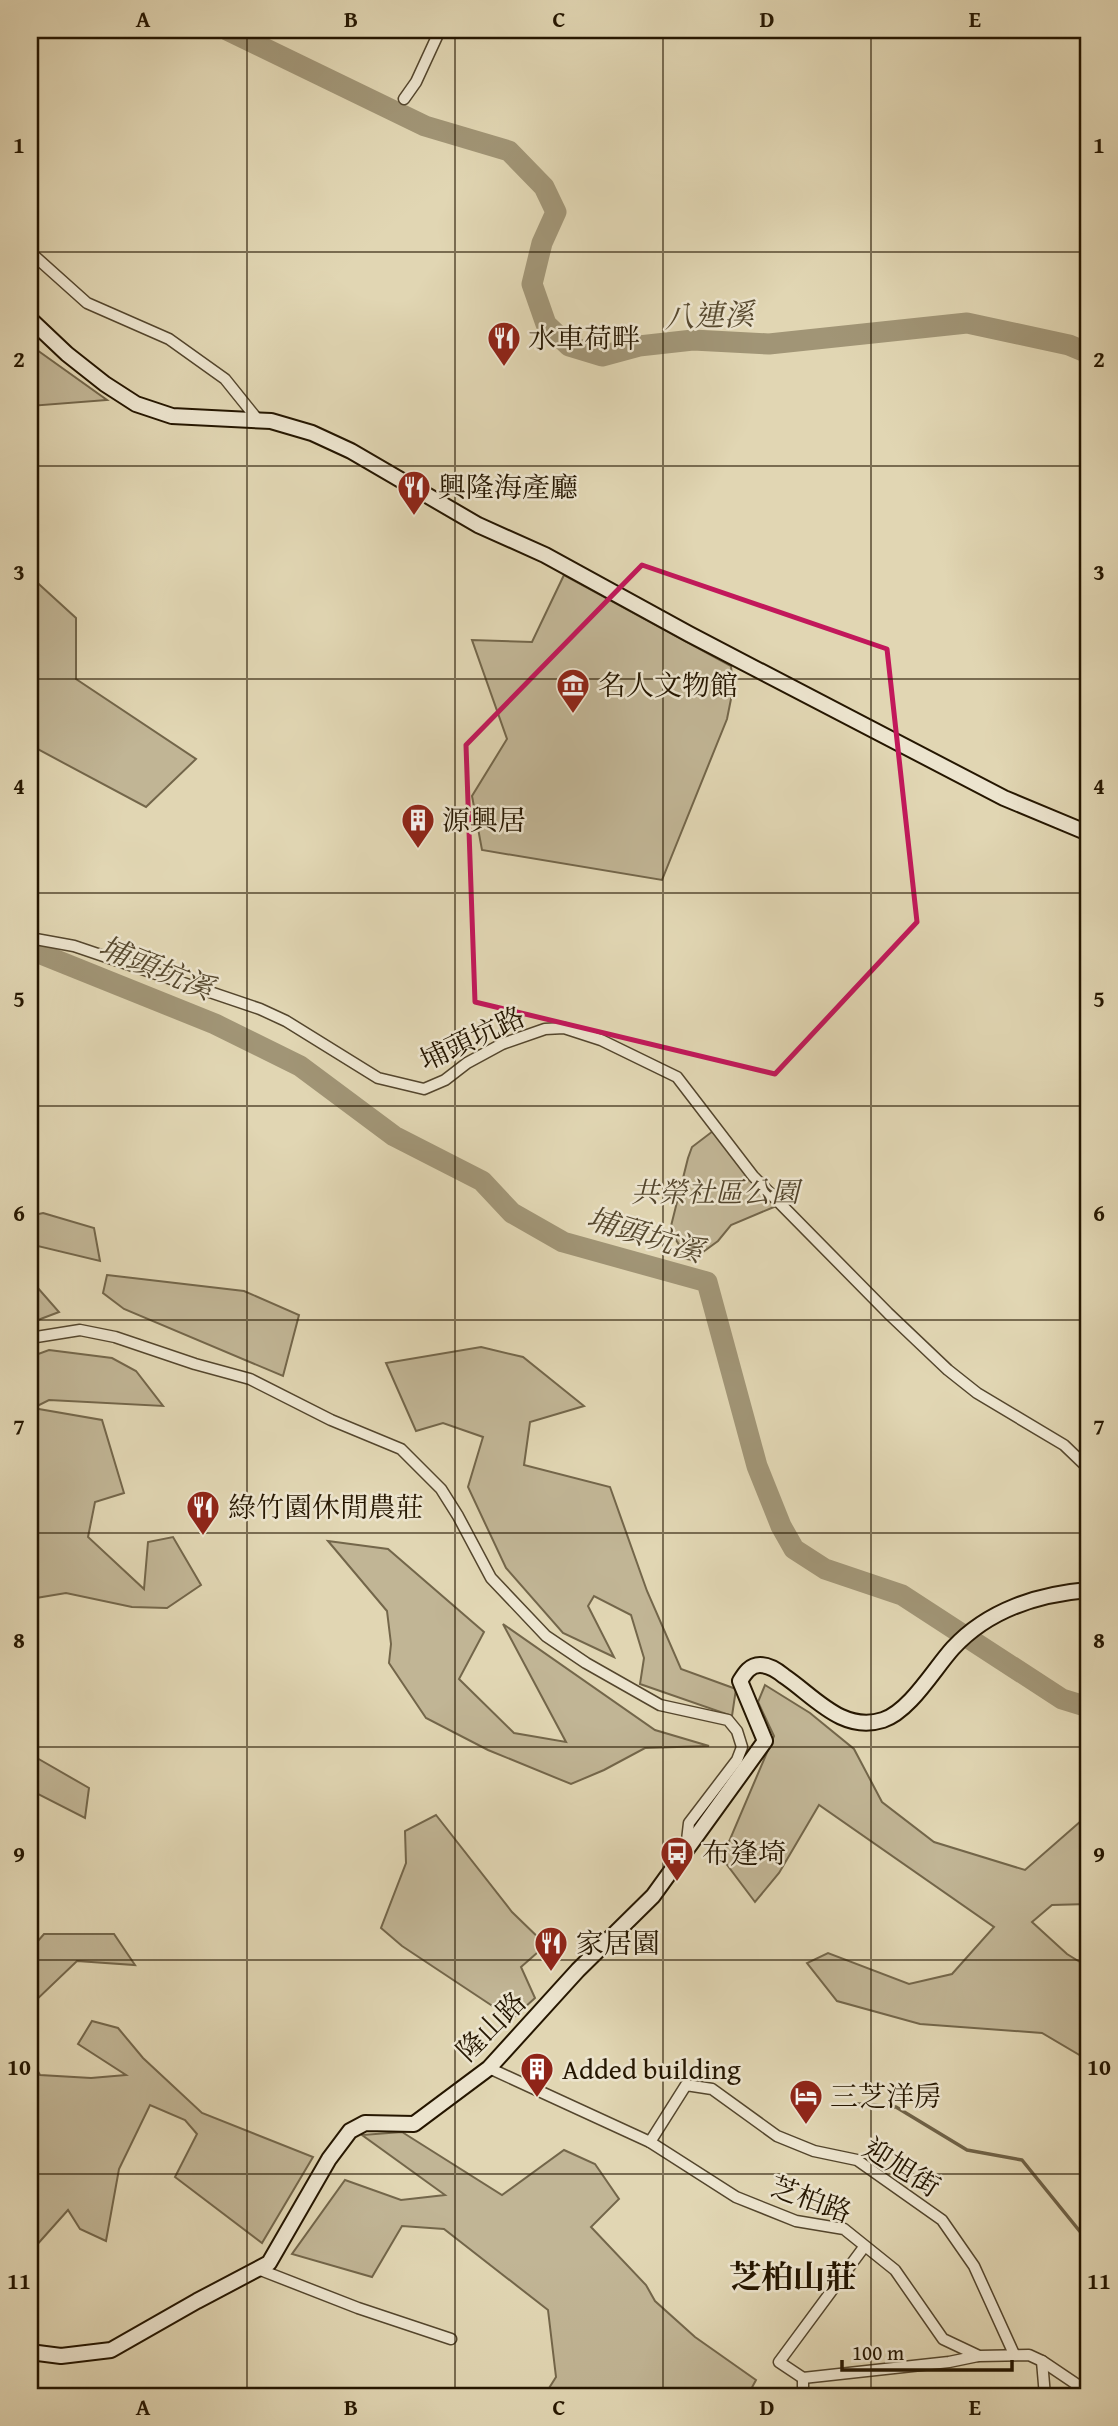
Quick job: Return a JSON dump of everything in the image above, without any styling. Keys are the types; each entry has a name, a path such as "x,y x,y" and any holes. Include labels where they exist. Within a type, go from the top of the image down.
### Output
{"street":[{"path":"404,99 416,82 440,30"},
{"path":"30,252 87,303 169,338 225,379 258,420"},
{"path":"30,318 67,355 136,404 173,416 271,421 312,433 351,451 478,525 545,555 689,634 1004,798 1088,833"},
{"name":"埔頭坑路","path":"30,938 74,946 260,1009 286,1021 378,1078 424,1089 445,1080 467,1063 502,1044 545,1029 564,1028 601,1040 641,1058 677,1077 753,1176 948,1370 977,1393 1064,1445 1088,1468"},
{"path":"30,1338 80,1330 115,1336 195,1364 250,1378 331,1420 401,1449 441,1489 491,1578 546,1636 586,1663 660,1705 728,1720 737,1731 742,1747 737,1760 689,1823 686,1849"},
{"name":"隆山路","path":"30,2352 61,2356 111,2350 269,2263 329,2159 350,2131 366,2123 414,2124 489,2068 578,1970 653,1896 765,1741 740,1681 748,1670 760,1665 772,1668 840,1717 867,1723 884,1720 897,1712 976,1626 1000,1612 1058,1592 1088,1590"},
{"name":"芝柏路","path":"489,2068 650,2142 736,2197 796,2221 844,2229 895,2270 943,2339 979,2356 1029,2355 1088,2392"},
{"name":"迎旭街","path":"650,2142 686,2085 712,2090 777,2136 814,2151 857,2160 942,2220 974,2266 1014,2354"},
{"path":"864,2247 779,2361 803,2378 950,2362 979,2356"},
{"path":"258,2269 346,2304 451,2339"},
{"path":"1042,2361 1045,2396"},
{"path":"803,2378 803,2396"}],"highlighted area":[{"path":"642,565 887,649 917,922 775,1074 475,1002 466,745"}],"green space":[{"path":"30,345 107,400 30,406"},
{"path":"564,575 731,666 733,689 727,719 662,880 482,850 472,796 507,739 472,640 532,642"},
{"path":"30,576 76,618 76,679 196,759 146,807 30,745"},
{"name":"共榮社區公園","path":"713,1131 774,1202 774,1207 731,1225 718,1241 692,1260 681,1258 681,1248 670,1230 688,1158 692,1147"},
{"path":"43,1213 94,1228 100,1261 38,1246 30,1254 30,1216"},
{"path":"107,1275 244,1291 299,1315 283,1376 124,1309 103,1293"},
{"path":"30,1279 59,1312 30,1323"},
{"path":"481,1347 523,1357 584,1406 530,1422 524,1465 610,1487 647,1591 681,1669 736,1689 732,1716 640,1684 644,1658 631,1615 594,1596 588,1606 614,1657 563,1633 506,1568 468,1487 483,1437 443,1423 416,1431 386,1363"},
{"path":"49,1350 112,1358 136,1371 163,1406 49,1400 33,1408 102,1420 124,1493 95,1502 88,1537 144,1589 148,1542 173,1537 201,1585 167,1608 132,1607 66,1593 30,1599 30,1357"},
{"path":"328,1541 388,1549 484,1632 459,1679 514,1733 566,1742 503,1624 655,1730 709,1746 645,1748 571,1784 488,1750 426,1718 389,1663 391,1644 387,1611"},
{"path":"765,1685 810,1713 854,1749 882,1802 934,1842 1025,1870 1081,1821 1088,1820 1088,1904 1052,1905 1032,1922 1067,1954 1088,1967 1088,2060 1042,2033 920,2024 837,2001 807,1963 828,1953 909,1984 952,1974 994,1927 819,1805 779,1873 755,1902 722,1858 774,1736 758,1702"},
{"path":"30,1754 89,1788 85,1818 30,1790"},
{"path":"436,1815 512,1912 546,1945 521,1967 535,1998 512,2019 402,1946 381,1928 406,1863 405,1831"},
{"path":"44,1934 114,1934 135,1965 77,1961 30,2006 30,1950"},
{"path":"92,2021 118,2028 143,2058 202,2113 313,2157 262,2243 175,2177 197,2134 185,2120 150,2105 119,2169 106,2241 80,2229 68,2210 35,2247 30,2242 30,2057 40,2075 91,2078 126,2075 78,2044"},
{"path":"402,2132 502,2195 564,2150 595,2164 619,2199 591,2227 646,2285 655,2301 695,2337 756,2380 749,2393 711,2391 707,2396 544,2396 556,2377 548,2310 444,2229 402,2226 372,2277 292,2254 345,2180 401,2200 445,2195 362,2135"}],"waterway":[{"name":"八連溪","path":"227,30 425,126 509,151 544,187 556,212 542,243 532,284 546,324 569,346 602,356 639,346 693,340 769,344 967,323 1069,345 1088,353"},
{"name":"埔頭坑溪","path":"30,953 41,954 215,1024 300,1066 394,1136 482,1181 512,1213 563,1242 707,1282 757,1466 781,1526 794,1549 825,1569 902,1595 1062,1699 1088,1707"},
{"path":"858,2104 896,2107 967,2150 1022,2160 1082,2234 1088,2237"}],"place":[{"name":"水車荷畔","path":"504,368"},
{"name":"興隆海產廳","path":"414,517"},
{"name":"名人文物館","path":"573,715"},
{"name":"源興居","path":"418,850"},
{"name":"綠竹園休閒農莊","path":"203,1537"},
{"name":"布逢埼","path":"677,1883"},
{"name":"家居園","path":"551,1973"},
{"name":"Added building","path":"537,2099"},
{"name":"三芝洋房","path":"806,2126"}],"district":[{"name":"芝柏山莊","path":"793,2277"}]}
